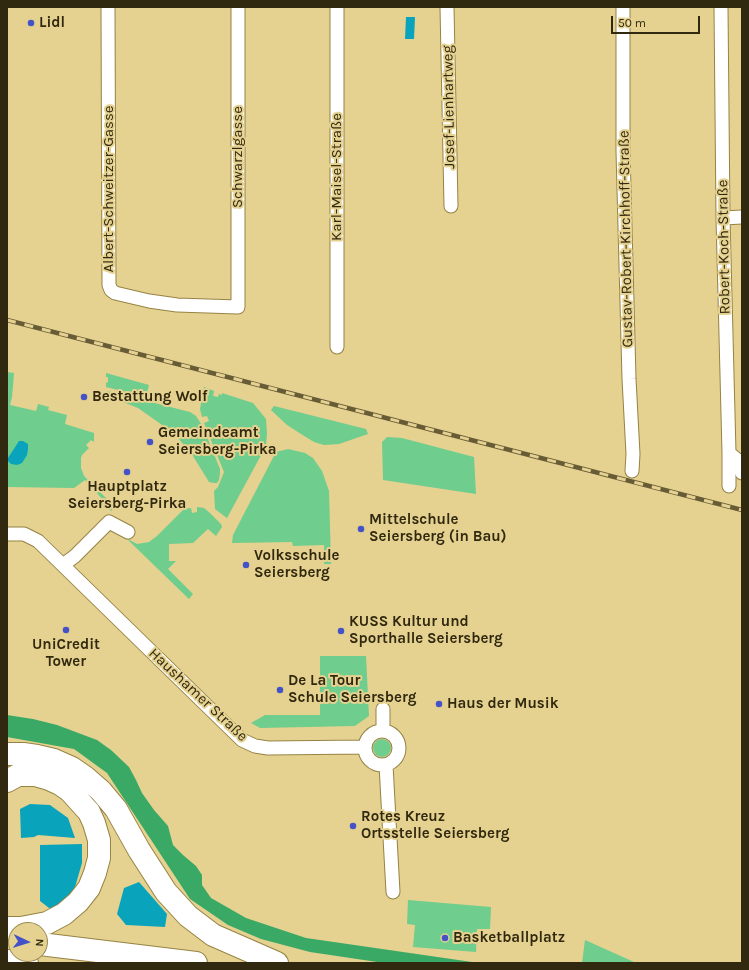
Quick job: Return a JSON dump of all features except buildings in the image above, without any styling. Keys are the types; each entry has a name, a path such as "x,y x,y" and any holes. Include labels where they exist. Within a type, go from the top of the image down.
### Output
{"highway":[{"path":"7,754 23,754 54,760 85,776 101,791 116,809 139,850 166,892 188,916 212,935 277,963"},
{"path":"7,928 21,928 47,923 64,914 78,902 89,888 99,858 99,840 94,823 89,812 70,791 60,784 35,775 11,777"},
{"path":"48,945 196,963"},
{"path":"7,961 27,963"}],"street":[{"name":"Albert-Schweitzer-Gasse","path":"108,7 109,285 111,290 115,293 149,301 177,305 238,307"},
{"name":"Schwarzlgasse","path":"238,7 238,307"},
{"name":"Karl-Maisel-Straße","path":"337,7 337,347"},
{"name":"Josef-Lienhartweg","path":"447,7 451,206"},
{"name":"Gustav-Robert-Kirchhoff-Straße","path":"622,7 623,151 629,380 633,454 632,471"},
{"name":"Robert-Koch-Straße","path":"721,7 723,218 729,486"},
{"path":"723,218 742,217"},
{"path":"729,452 740,462 742,473"},
{"path":"63,565 75,556 109,522 128,532"},
{"name":"Haushamer Straße","path":"7,534 24,534 38,541 242,740 254,746 268,748 365,747"},
{"path":"383,709 383,731"},
{"path":"383,731 388,732 397,739 400,749 398,755 391,763 381,766 376,765 367,758 365,747 368,737 372,734 383,731"},
{"path":"386,765 393,892"}],"green space":[{"path":"7,372 14,373 10,405 36,411 38,404 49,407 48,410 67,415 65,424 94,433 94,442 91,440 86,445 89,448 82,455 81,468 84,476 115,507 111,511 85,480 74,488 7,487"},
{"path":"106,373 149,385 146,397 106,387 108,377 106,377"},
{"path":"204,387 214,391 213,396 218,397 219,394 222,395 222,393 253,403 266,419 266,446 227,518 215,509 214,491 218,487 224,472 204,423 209,421 207,416 202,417 200,409"},
{"path":"107,391 190,412 196,416 203,427 220,469 219,480 217,483 209,482 193,456 178,438 165,427 138,408 106,395"},
{"path":"274,406 366,429 368,434 339,444 324,445 314,442 287,425 271,410"},
{"path":"387,437 402,438 474,457 476,494 383,480 382,442"},
{"path":"288,449 305,453 313,458 322,471 329,491 331,564 324,564 324,545 293,546 292,542 232,543 233,535 276,452"},
{"path":"197,507 204,508 221,524 222,527 216,536 208,529 193,543 169,544 169,561 176,561 168,569 193,594 189,599 126,538 137,544 149,542 184,509 191,508 192,513 197,512"},
{"path":"320,656 366,656 369,716 355,726 260,728 251,723 265,715 320,715"},
{"path":"7,715 57,725 97,740 111,750 129,767 142,793 168,826 173,845 196,866 202,875 202,885 211,898 246,918 306,938 479,963 384,963 310,952 261,939 228,925 190,899 107,773 74,749 7,737"},
{"path":"382,739 388,742 391,748 388,754 382,757 376,754 373,748 376,742"},
{"path":"408,900 491,907 490,929 477,929 476,952 413,947 415,925 407,924"},
{"path":"585,940 634,962 637,963 582,963"}],"water":[{"path":"406,17 415,17 414,39 405,39"},
{"path":"19,441 23,441 28,444 27,455 22,463 17,465 11,464 8,461 8,458"},
{"path":"30,804 50,805 68,818 75,838 38,835 34,837 21,838 20,809"},
{"path":"82,844 82,863 73,894 53,911 40,901 40,845"},
{"path":"139,882 167,914 165,927 126,925 117,914 124,888"}],"railway":[{"path":"7,320 742,510"}],"place":[{"name":"Lidl","path":"31,23"},
{"name":"Bestattung Wolf","path":"84,397"},
{"name":"Gemeindeamt Seiersberg-Pirka","path":"150,442"},
{"name":"Hauptplatz Seiersberg-Pirka","path":"127,472"},
{"name":"Mittelschule Seiersberg (in Bau)","path":"361,529"},
{"name":"Volksschule Seiersberg","path":"246,565"},
{"name":"UniCredit Tower","path":"66,630"},
{"name":"KUSS Kultur und Sporthalle Seiersberg","path":"341,631"},
{"name":"De La Tour Schule Seiersberg","path":"280,690"},
{"name":"Haus der Musik","path":"439,704"},
{"name":"Rotes Kreuz Ortsstelle Seiersberg","path":"353,826"},
{"name":"Basketballplatz","path":"445,938"}]}
